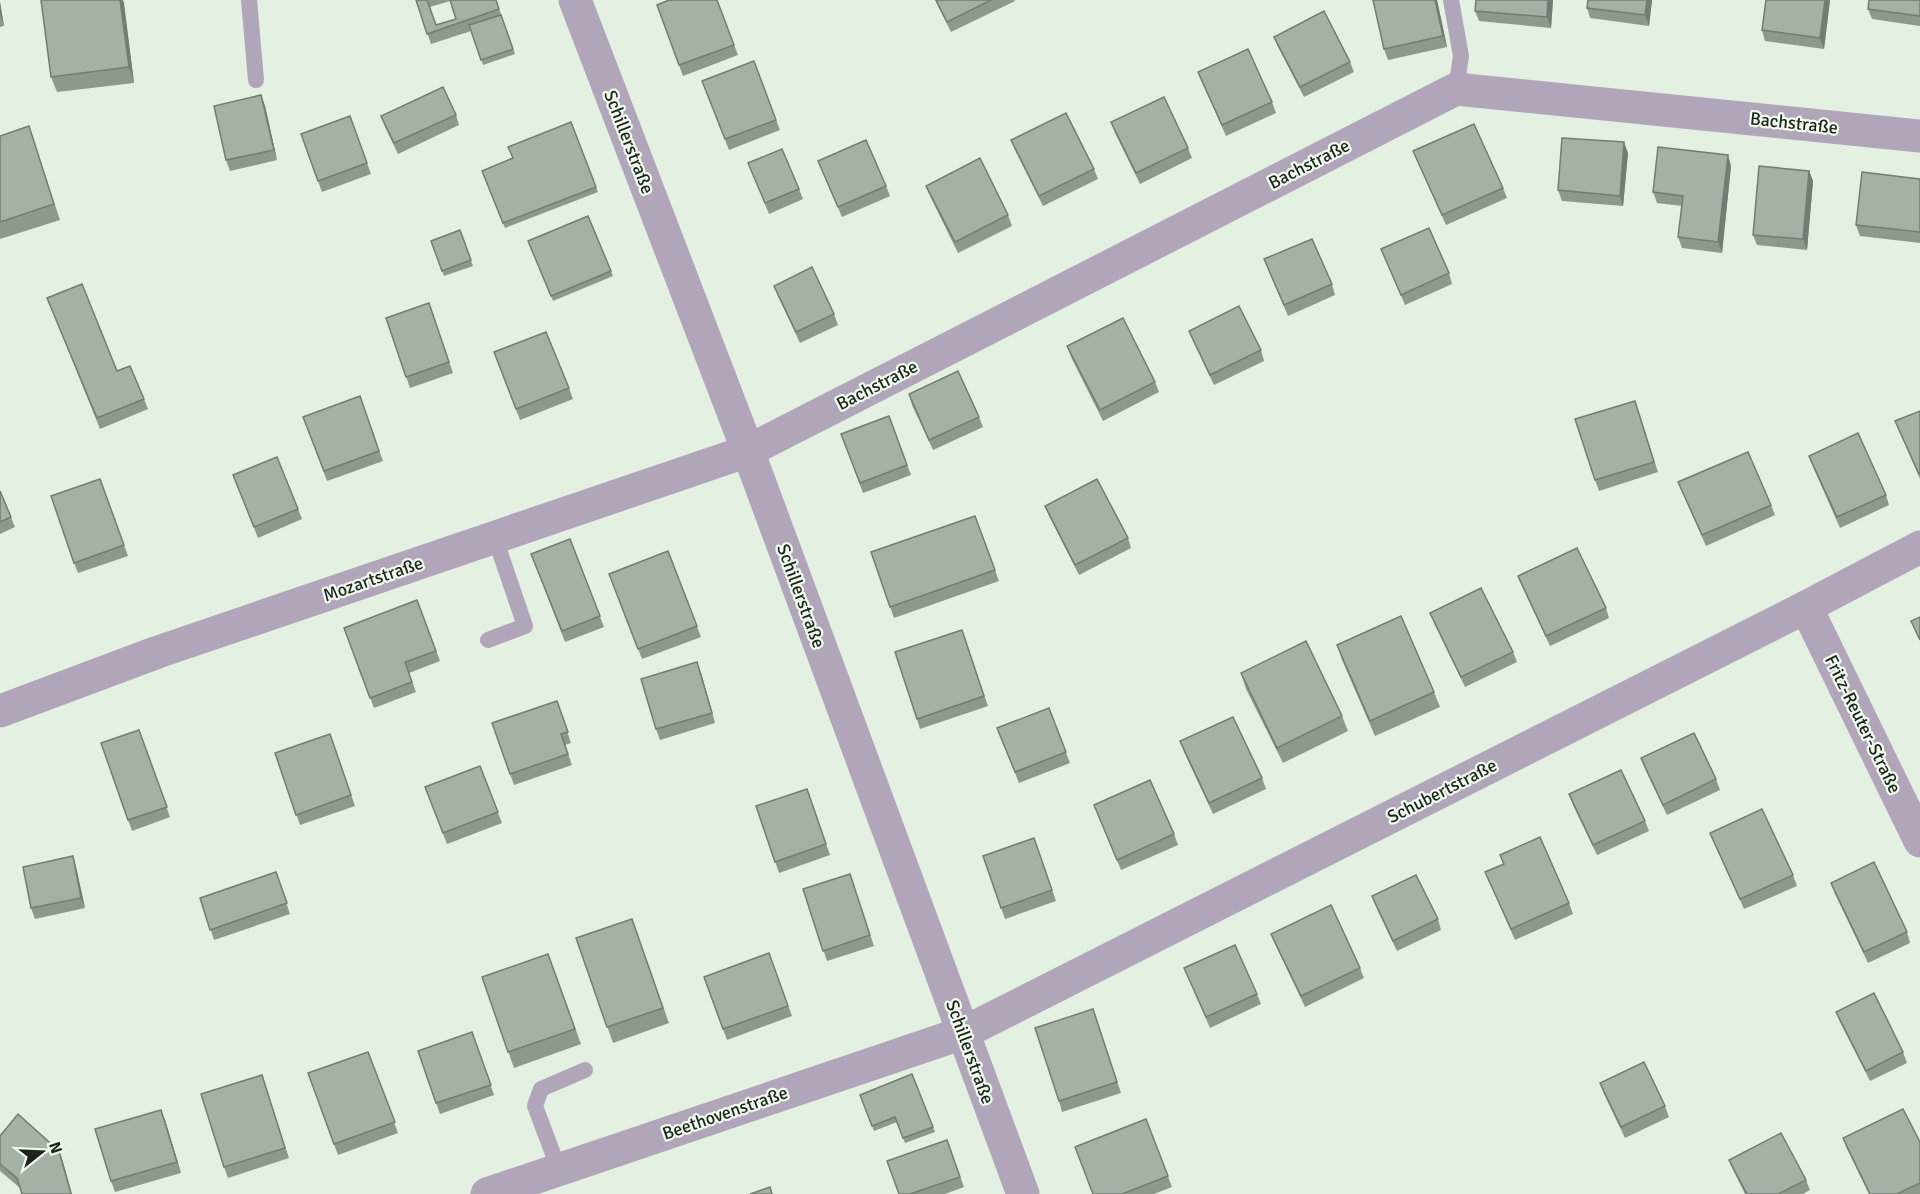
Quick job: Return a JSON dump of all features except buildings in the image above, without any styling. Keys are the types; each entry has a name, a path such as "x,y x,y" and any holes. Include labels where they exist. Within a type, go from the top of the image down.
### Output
{"street":[{"name":"Schillerstraße","path":"575,0 748,451 1023,1194"},
{"name":"Bachstraße","path":"748,451 1456,89 1920,136"},
{"name":"Mozartstraße","path":"0,711 158,652 748,451"},
{"name":"Schubertstraße","path":"963,1033 1806,607 1920,547"},
{"name":"Fritz-Reuter-Straße","path":"1806,607 1920,841"},
{"name":"Beethovenstraße","path":"487,1194 963,1033"}],"lane":[{"path":"249,0 256,80"},
{"path":"1451,0 1461,56 1456,89"},
{"path":"488,640 525,626 495,537"},
{"path":"559,1170 535,1106 541,1089 585,1070"}]}
